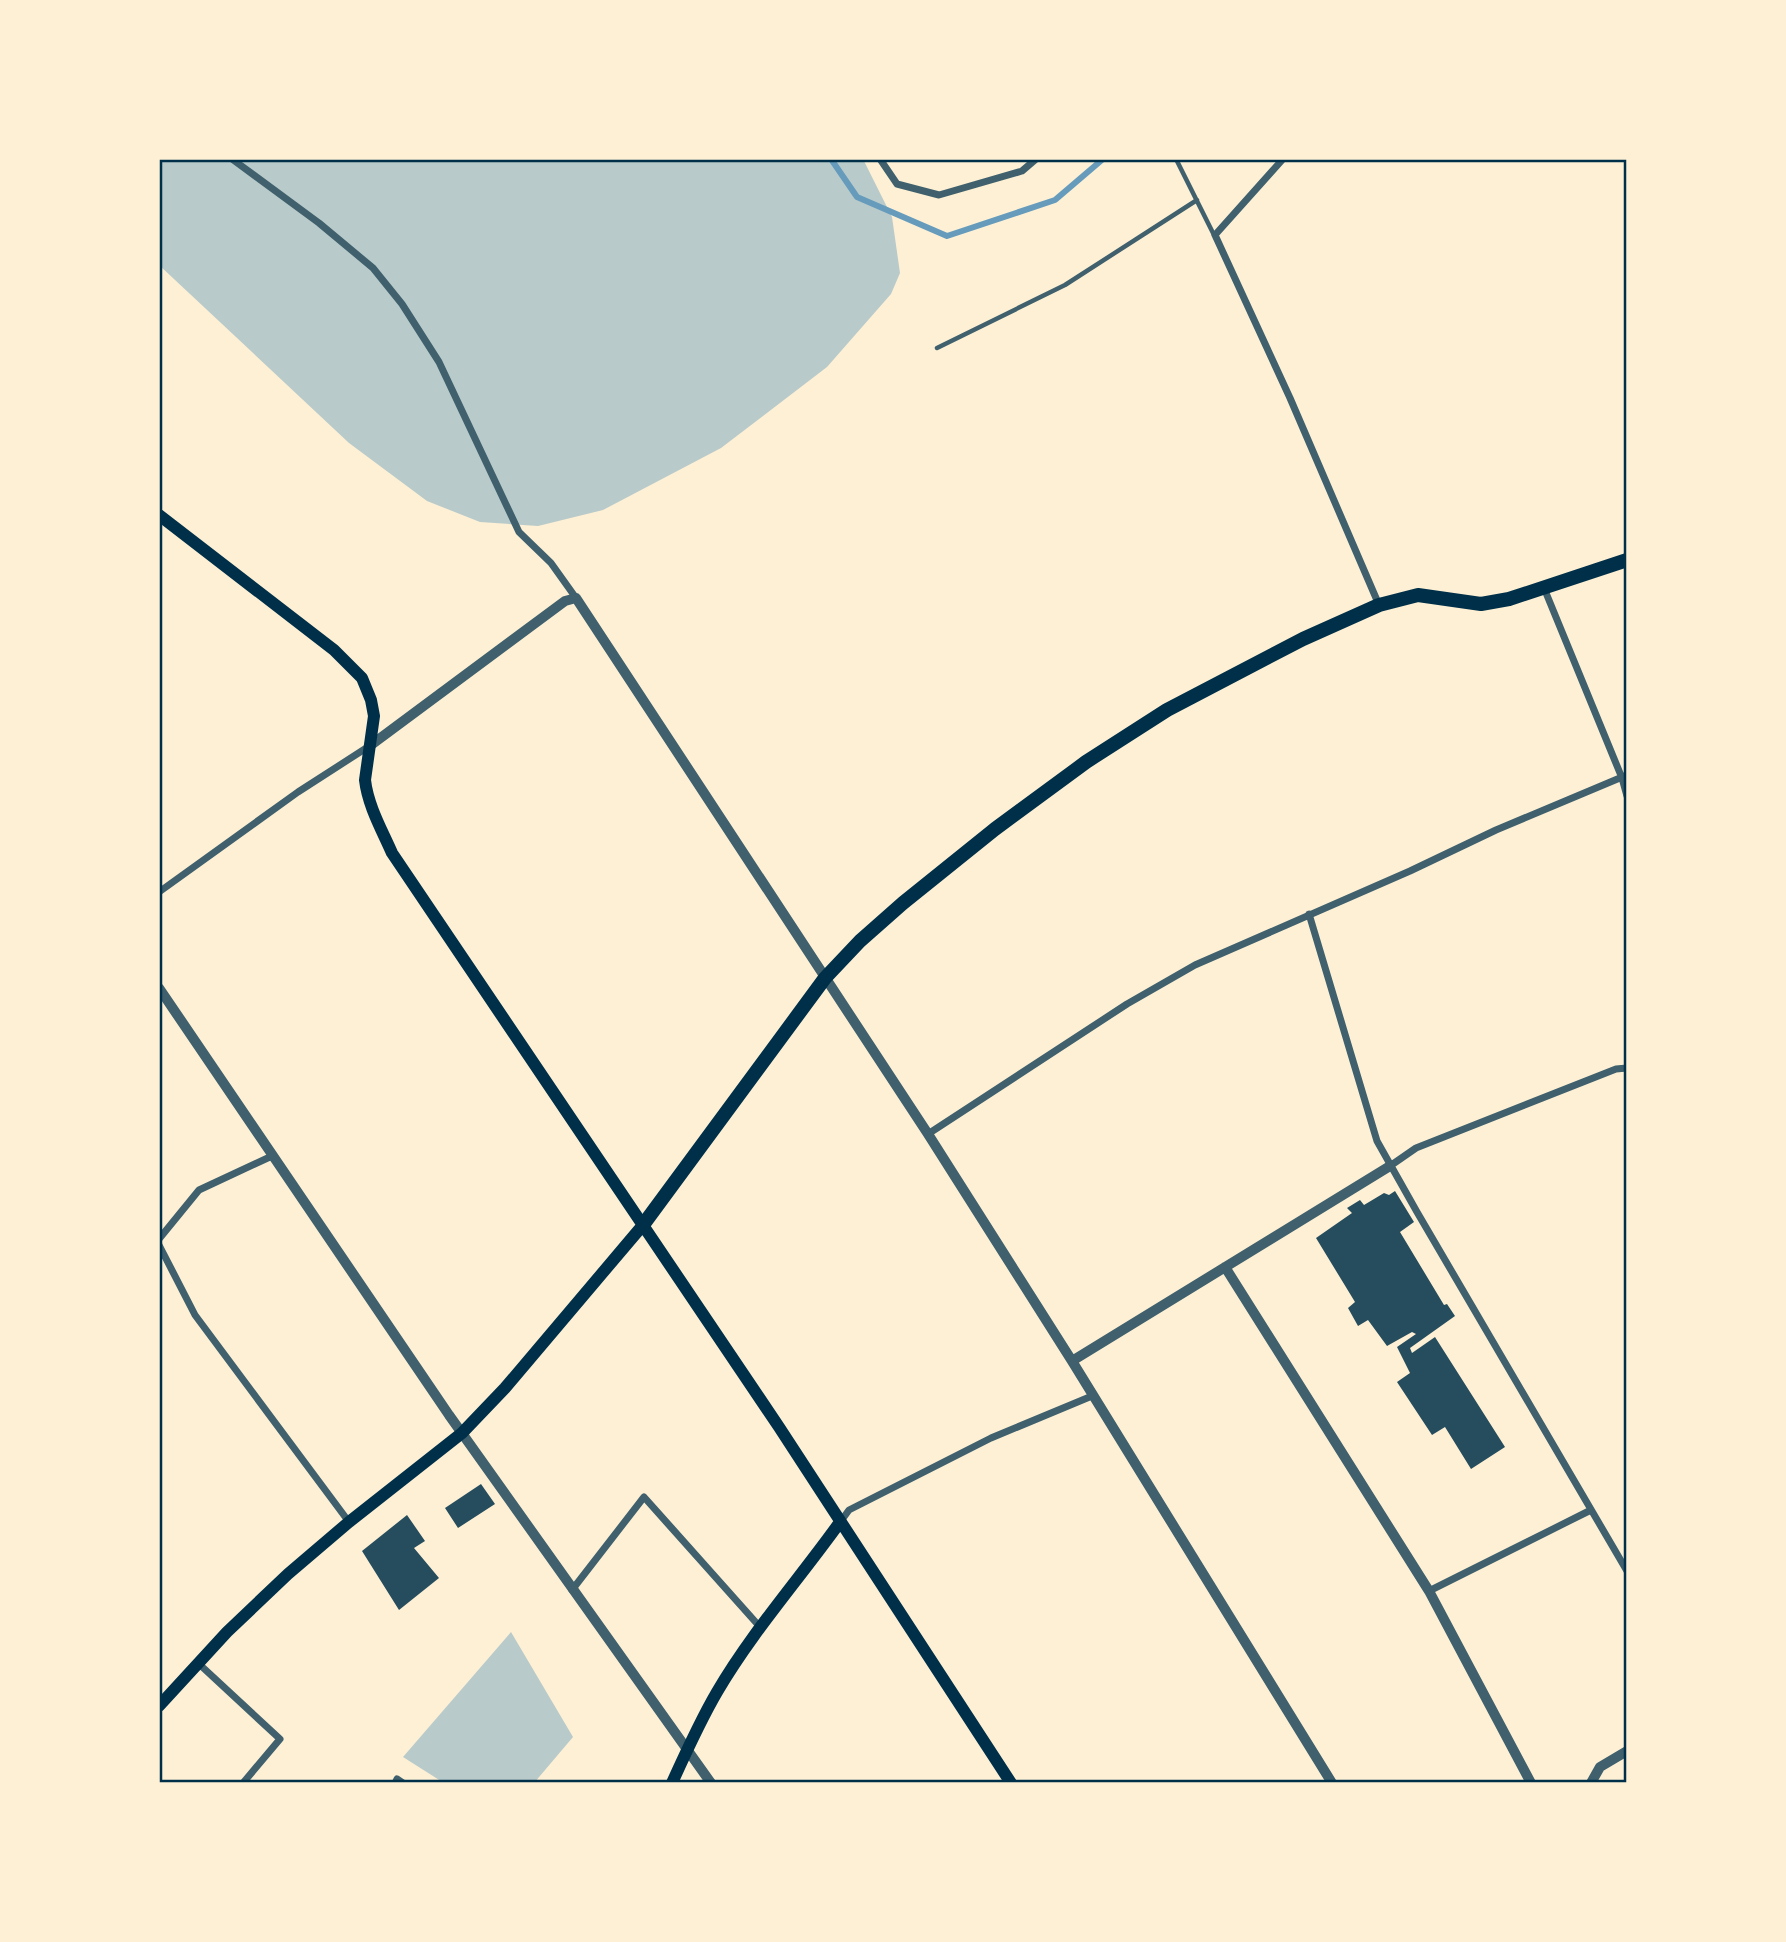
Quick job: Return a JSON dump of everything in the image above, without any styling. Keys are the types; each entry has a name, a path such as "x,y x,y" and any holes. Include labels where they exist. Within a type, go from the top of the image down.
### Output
{"main road":[{"path":"159,515 334,650 362,678 374,716 366,789 392,853 643,1225 1012,1783"},
{"path":"159,1706 256,1604 349,1521 462,1433 513,1379 643,1225 825,978 860,941 995,829 1086,762 1167,710 1303,639 1378,605 1418,595 1481,604 1544,588 1627,560"},
{"path":"672,1783 718,1690 840,1522"}],"street":[{"path":"232,159 319,223 373,268 402,304 439,362 519,532 551,563 576,598 928,1134 1072,1361 1332,1783"},
{"path":"880,159 897,184 939,195 1023,171 1036,159"},
{"path":"1283,159 1215,235 1290,398 1378,605"},
{"path":"1544,588 1624,776 1627,796"},
{"path":"159,892 298,792 371,745 565,601 576,598"},
{"path":"928,1134 1139,997 1195,965 1410,871 1496,830 1624,776"},
{"path":"1309,914 1377,1141 1627,1571"},
{"path":"159,988 462,1433 711,1783"},
{"path":"1072,1361 1416,1148 1616,1069 1627,1068"},
{"path":"159,1239 200,1190 272,1156"},
{"path":"159,1245 195,1315 349,1521"},
{"path":"1225,1267 1429,1591 1531,1783"},
{"path":"840,1522 849,1510 991,1438 1092,1396"},
{"path":"572,1590 644,1497 761,1628"},
{"path":"1429,1591 1591,1510"},
{"path":"198,1663 280,1739 243,1783"},
{"path":"1591,1783 1601,1767 1627,1751"},
{"path":"395,1783 397,1779 403,1783"}],"lane":[{"path":"1176,159 1215,235"},
{"path":"937,348 1065,285 1197,200"}],"shaded area":[{"path":"159,159 863,159 892,217 900,273 891,294 827,367 721,448 603,510 538,526 480,522 427,501 349,443 159,265"},
{"path":"511,1632 573,1737 534,1783 444,1783 403,1757"}],"building":[{"path":"1395,1191 1414,1222 1400,1232 1444,1305 1447,1304 1455,1316 1410,1348 1412,1353 1435,1337 1505,1447 1471,1469 1445,1427 1432,1435 1397,1382 1410,1373 1397,1347 1416,1334 1412,1332 1387,1346 1368,1320 1358,1326 1348,1308 1355,1302 1316,1238 1352,1213 1347,1208 1360,1200 1364,1205 1384,1193 1389,1195"},
{"path":"481,1484 495,1504 458,1528 445,1508"},
{"path":"407,1515 425,1541 414,1548 439,1578 399,1610 362,1551"}],"waterway":[{"path":"831,159 857,197 947,236 1055,200 1103,159"}]}
